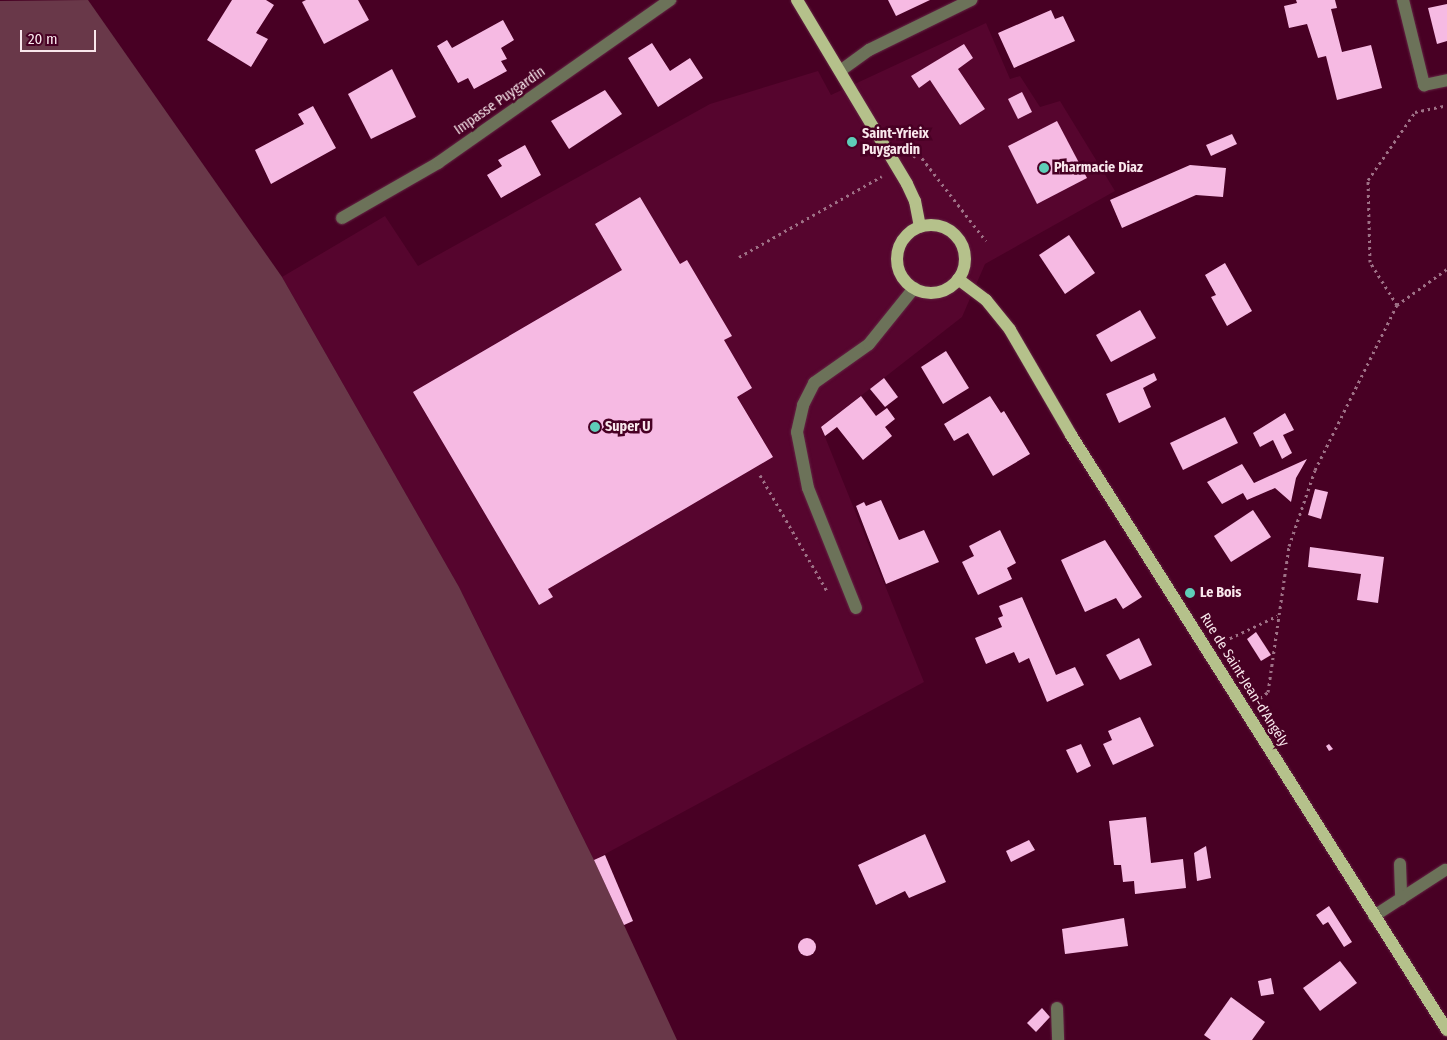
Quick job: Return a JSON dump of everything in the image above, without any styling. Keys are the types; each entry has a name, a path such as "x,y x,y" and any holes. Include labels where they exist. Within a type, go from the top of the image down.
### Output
{"main road":[{"path":"798,0 898,167 915,201 920,227"},
{"path":"920,227 942,227 959,241 964,262 958,279 946,289 936,292 914,288 899,272 898,250 910,232 920,227"},
{"name":"Rue de Saint-Jean-d'Angély","path":"958,279 986,300 1010,330 1071,435 1447,1030"}],"street":[{"name":"Impasse Puygardin","path":"342,218 438,163 670,0"},
{"path":"840,71 869,50 971,0"},
{"path":"1403,0 1424,85 1447,80"},
{"path":"856,608 808,488 797,432 803,406 814,383 869,344 914,288"},
{"path":"1400,864 1401,899"},
{"path":"1374,916 1445,870"},
{"path":"1057,1008 1058,1040"}],"path":[{"path":"1397,305 1370,262 1368,180 1415,112 1447,105"},
{"path":"739,257 898,167 918,153 986,241"},
{"path":"1244,709 1268,692 1289,546 1314,470 1397,305 1447,269"},
{"path":"760,475 829,595"},
{"path":"1207,650 1278,616"}],"shaded area":[{"path":"88,0 282,277 459,587 594,860 677,1040 0,1040 0,1"},
{"path":"986,23 1010,79 1020,76 1040,107 1060,101 1115,191 985,264 962,317 821,427 924,682 594,860 459,587 282,277 385,216 418,266 710,104 818,71 831,95"}],"building":[{"path":"232,0 266,0 274,5 256,33 268,39 251,67 207,40"},
{"path":"306,0 358,0 369,20 324,44 302,2"},
{"path":"888,0 930,0 896,16"},
{"path":"1296,0 1335,0 1337,8 1331,9 1342,52 1371,45 1382,88 1337,100 1326,56 1318,58 1307,24 1289,28 1284,6 1297,3"},
{"path":"1447,4 1447,41 1437,44 1428,8"},
{"path":"1051,10 1055,19 1063,16 1075,41 1014,68 998,33"},
{"path":"503,20 514,40 501,48 507,59 501,61 507,71 474,89 468,78 458,83 437,46 447,40 452,48"},
{"path":"652,43 670,71 690,58 703,78 658,107 628,58"},
{"path":"964,44 973,58 958,69 985,109 960,125 930,80 919,88 911,76"},
{"path":"392,69 416,117 371,139 348,94"},
{"path":"605,90 622,114 569,149 551,121"},
{"path":"1022,92 1032,112 1018,119 1008,99"},
{"path":"313,106 336,148 271,184 255,150 304,124 298,114"},
{"path":"1057,121 1087,178 1037,204 1008,146"},
{"path":"1232,134 1237,144 1211,156 1206,145"},
{"path":"525,145 541,175 501,198 487,175 502,166 498,160"},
{"path":"1190,165 1226,168 1223,197 1196,195 1122,228 1110,200"},
{"name":"Super U","path":"640,197 680,264 687,260 732,336 724,340 752,388 737,397 773,457 548,589 553,597 539,605 413,392 622,270 595,224"},
{"path":"1069,235 1095,273 1065,294 1039,255"},
{"path":"1225,263 1252,311 1227,326 1211,297 1216,295 1205,275"},
{"path":"1140,310 1156,338 1111,362 1096,335"},
{"path":"946,351 969,388 943,404 921,367"},
{"path":"1154,373 1157,380 1143,388 1151,407 1119,423 1106,394"},
{"path":"884,378 898,397 885,407 870,389"},
{"path":"861,396 876,416 887,408 895,419 885,427 892,436 863,460 837,427 825,436 821,427"},
{"path":"990,396 1001,413 1004,411 1030,454 993,476 968,433 954,441 944,424"},
{"path":"1285,413 1294,430 1283,435 1292,453 1282,459 1273,440 1260,447 1253,433"},
{"path":"1225,417 1238,443 1183,470 1170,443"},
{"path":"1307,459 1296,478 1291,502 1275,488 1247,500 1243,493 1222,504 1207,482 1242,464 1254,483"},
{"path":"1315,489 1328,492 1321,519 1308,515"},
{"path":"881,500 899,540 924,530 939,562 886,584 856,506 864,502 866,506"},
{"path":"1253,510 1271,537 1231,562 1214,536"},
{"path":"1000,530 1016,563 1007,568 1012,579 978,595 962,562 974,556 969,546"},
{"path":"1105,540 1142,597 1123,609 1116,598 1085,612 1061,560"},
{"path":"1310,547 1384,557 1378,603 1357,600 1361,574 1308,567"},
{"path":"1022,597 1056,675 1075,667 1084,685 1047,702 1029,658 1019,663 1014,652 986,664 975,638 1002,627 998,618 1003,616 999,606"},
{"path":"1256,632 1271,655 1261,661 1247,639"},
{"path":"1139,638 1152,665 1120,680 1106,655"},
{"path":"1140,717 1154,746 1113,765 1103,744 1112,740 1108,731"},
{"path":"1081,744 1091,766 1077,773 1066,750"},
{"path":"1329,744 1333,749 1329,751 1326,746"},
{"path":"1146,817 1151,863 1183,859 1186,888 1135,894 1134,881 1123,882 1121,865 1114,865 1109,821"},
{"path":"925,834 946,882 909,898 905,891 876,905 858,865"},
{"path":"1029,840 1035,850 1011,862 1006,851"},
{"path":"1206,846 1211,878 1197,881 1194,853"},
{"path":"605,855 633,921 624,925 594,860"},
{"path":"1329,906 1352,942 1344,947 1328,922 1323,925 1316,915"},
{"path":"1124,918 1128,946 1065,954 1062,929"},
{"path":"807,938 813,941 816,947 813,953 807,956 801,953 798,947 801,941"},
{"path":"1340,961 1357,983 1320,1011 1303,988"},
{"path":"1271,978 1274,994 1261,996 1258,981"},
{"path":"1231,997 1265,1022 1252,1040 1211,1040 1204,1035"},
{"path":"1042,1008 1050,1017 1036,1032 1027,1023"}],"place":[{"name":"Saint-Yrieix Puygardin","path":"852,142"},
{"name":"Pharmacie Diaz","path":"1044,168"},
{"name":"Super U","path":"595,427"},
{"name":"Le Bois","path":"1190,593"}]}
